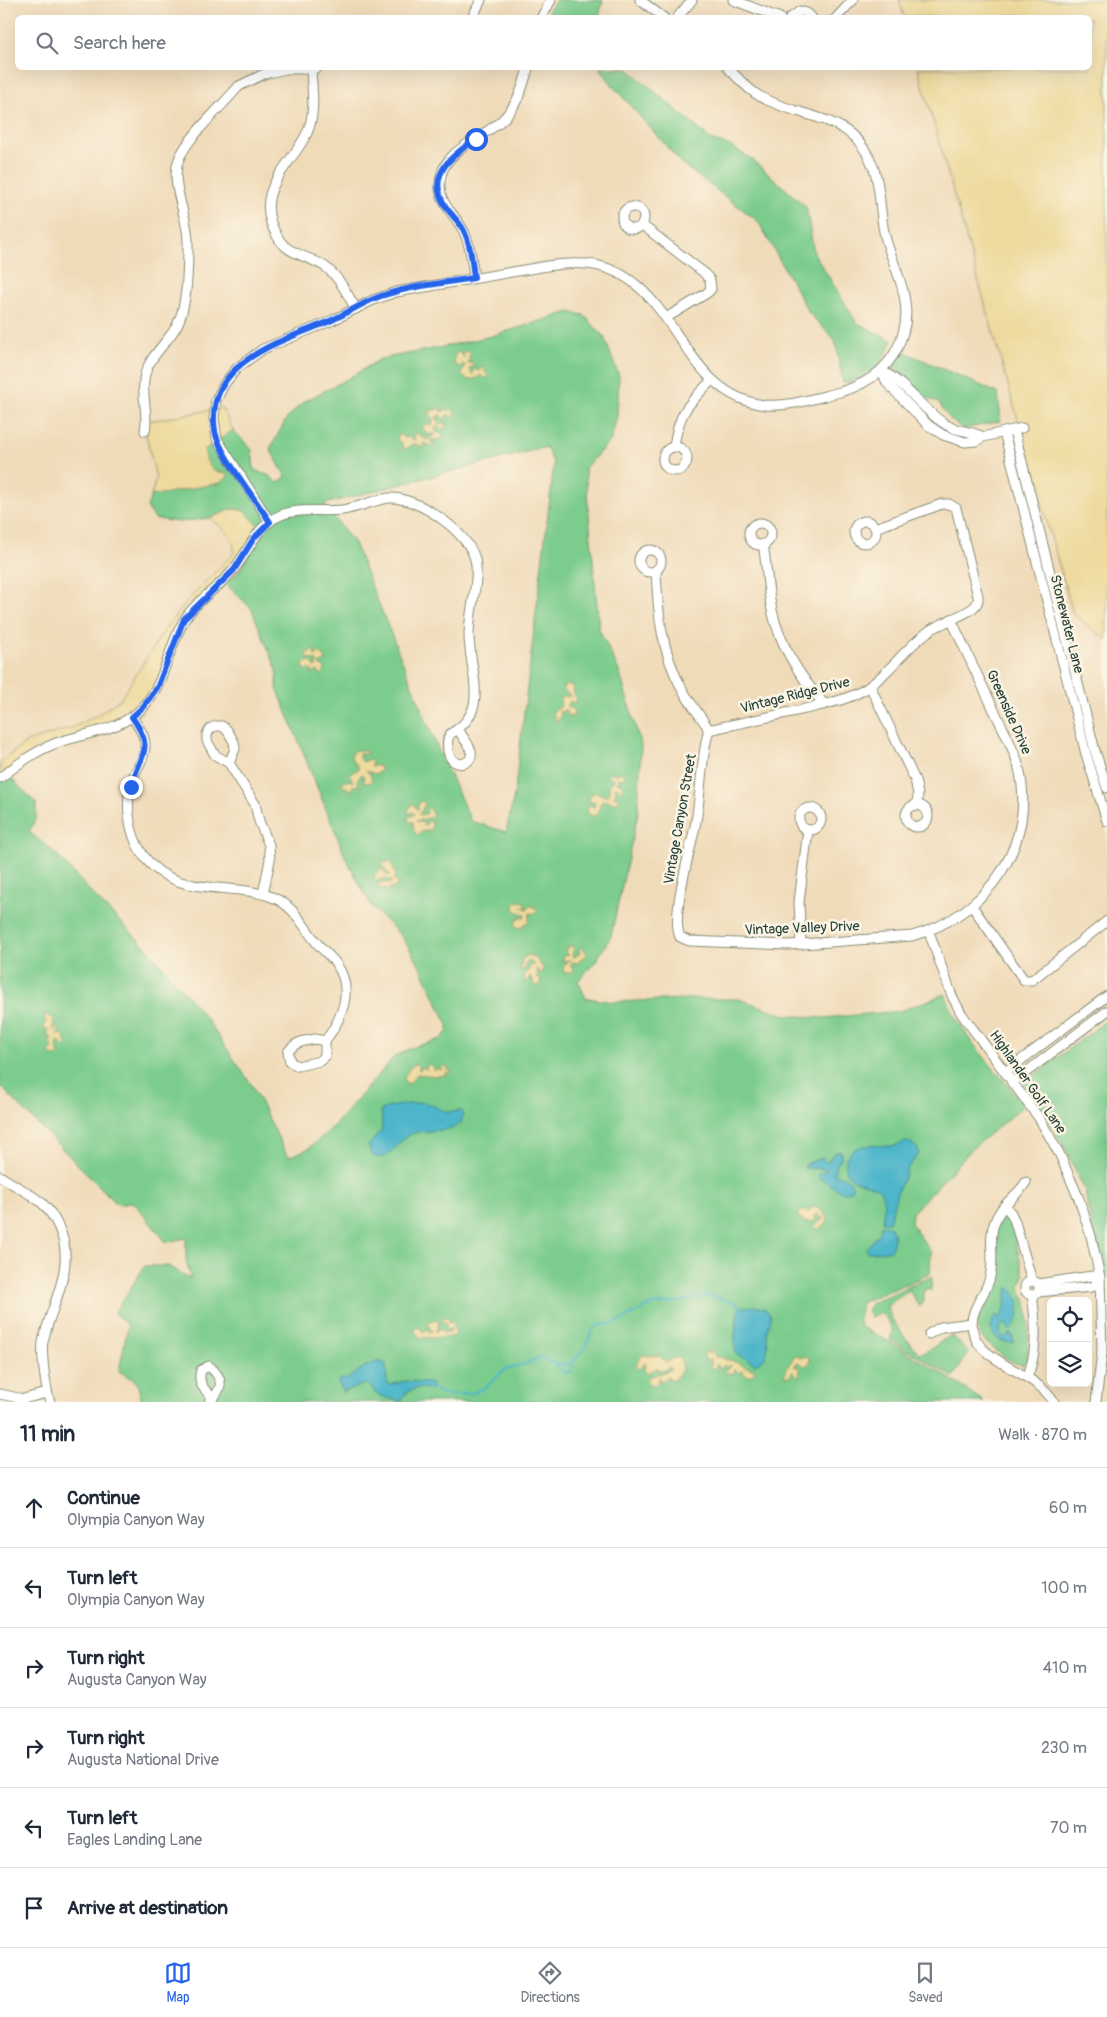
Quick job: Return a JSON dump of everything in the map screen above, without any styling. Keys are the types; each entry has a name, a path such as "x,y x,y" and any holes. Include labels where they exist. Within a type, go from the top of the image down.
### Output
{"street":[{"path":"474,15 481,0"},
{"path":"543,15 551,0"},
{"path":"640,0 660,15"},
{"path":"680,15 692,0"},
{"path":"734,0 772,15"},
{"path":"839,15 853,0"},
{"path":"794,15 800,11 809,15"},
{"path":"145,431 145,375 148,366 178,325 184,301 188,243 186,220 176,169 180,155 239,86 275,71 288,70"},
{"path":"314,70 310,125 301,144 276,177 272,188 269,211 275,234 283,245 294,253 326,268 342,285 356,309"},
{"path":"474,278 466,235 443,202 440,178 450,158 487,132 507,115 524,86 528,70"},
{"path":"270,522 217,439 214,419 216,400 230,376 253,355 373,300 396,292 558,264 588,264 617,273 637,284 648,294 701,368 712,380 741,399 775,405 794,404 851,389 868,381 882,371 895,354 901,340 906,323 906,305 884,230 878,183 870,160 854,137 836,124 785,108 760,96 730,70"},
{"path":"642,225 703,272 710,280 711,289 707,293 666,318"},
{"path":"882,371 894,377 934,416 948,426 963,432 976,432 983,436 1004,432"},
{"path":"674,446 677,428 684,412 712,380"},
{"name":"Stonewater Lane","path":"1107,788 1095,751 1018,429 1004,432 1086,754 1107,822"},
{"path":"0,778 22,760 45,748 72,738 100,732 122,723 143,707 157,688 184,619 234,570 254,538 270,522 288,513 352,508 389,498 407,500 417,504 454,529 473,552 477,574 469,614 469,636 475,674 475,698 467,721 459,730"},
{"name":"Vintage Ridge Drive","path":"708,730 852,697 870,686 908,648 932,629 972,609 978,602 956,508 949,504 942,504 875,528"},
{"path":"764,544 771,603 780,632 795,666 824,704"},
{"path":"656,570 658,617 664,644 682,689 708,730"},
{"name":"Greenside Drive","path":"929,932 948,923 972,906 994,884 1012,854 1019,830 1022,796 1020,776 1014,752 950,619"},
{"path":"870,686 915,780 918,794 917,805"},
{"path":"132,717 141,729 146,747 134,777 129,798 132,830 142,854 158,871 183,884 263,894 284,903 294,911 316,943 338,966 342,975 345,994 342,1013 334,1030 325,1041"},
{"name":"Vintage Canyon Street","path":"678,935 676,927 683,878 697,820 708,730"},
{"path":"229,763 254,804 269,845 270,860 263,894"},
{"path":"801,944 799,902 808,830"},
{"path":"972,906 1024,980 1032,980 1107,921"},
{"name":"Vintage Valley Drive","path":"678,935 683,940 689,941 762,945 893,938 929,932"},
{"name":"Highlander Golf Lane","path":"929,932 952,996 961,1013 1046,1130 1075,1186 1091,1236 1100,1281 1102,1353 1096,1402"},
{"path":"1005,1072 1107,996"},
{"path":"1012,1082 1107,1011"},
{"path":"0,1176 42,1203 54,1218 63,1236 66,1254 65,1275 43,1343 48,1398 23,1399 0,1394"},
{"path":"1026,1182 1019,1192 998,1213 991,1236 992,1269 973,1317 973,1335 989,1354 1027,1377 1043,1389 1054,1402"},
{"path":"1004,1206 1011,1213 1015,1222 1035,1288 1032,1361 1027,1377"},
{"path":"1035,1288 1061,1285 1092,1287 1100,1281"},
{"path":"929,1334 942,1328 972,1323"}],"green space":[{"path":"556,0 603,0 599,15 548,15"},
{"path":"601,70 629,70 713,141 728,145 753,160 806,207 814,253 857,323 893,341 874,370 861,379 843,383 835,340 809,313 758,221 683,165 613,86"},
{"path":"569,312 584,315 604,337 619,376 617,416 611,440 585,468 599,629 619,671 641,745 638,813 611,936 596,961 578,981 586,998 615,1002 739,999 786,1015 824,1018 900,1011 945,994 954,1015 970,1040 1024,1105 973,1148 912,1213 911,1223 931,1252 930,1274 862,1302 858,1319 861,1327 951,1379 984,1402 142,1402 137,1382 119,1371 128,1325 114,1313 145,1266 168,1266 191,1279 186,1260 186,1238 166,1242 133,1202 118,1205 0,1086 0,782 9,776 36,803 36,818 29,832 54,852 98,900 145,946 205,1017 253,1087 288,1157 308,1149 332,1128 394,1057 411,1048 441,1039 448,1031 448,1025 419,964 402,937 371,906 345,856 277,688 277,670 251,608 226,584 238,573 264,531 244,511 233,509 210,518 180,522 155,519 147,507 151,496 220,483 227,474 210,467 204,450 233,430 252,450 254,470 270,476 277,483 286,477 270,449 287,418 303,402 380,359 492,336","holes":["546,447 554,464 514,796 506,832 471,821 438,749 354,543 324,504"]},
{"path":"902,351 998,393 1001,421 964,429 956,424 939,403 912,389 900,378 893,366"},
{"path":"1107,1020 1107,1276 1100,1277 1085,1191 1065,1148 1024,1083"},
{"path":"1003,1217 1010,1220 1024,1276 1020,1285 1021,1293 1027,1302 1029,1327 1027,1361 1021,1365 994,1350 982,1338 977,1326 979,1311 995,1276 995,1234 996,1227"},
{"path":"932,1276 931,1290 924,1289 924,1301 919,1307 909,1290 887,1306 896,1325 919,1353 953,1336 969,1353 953,1377 890,1340 893,1331 885,1316 880,1313 871,1317 867,1311 872,1303"}],"sand":[{"path":"899,0 1107,0 1107,640 1073,614 919,70 1092,70 1092,15 903,15"},
{"path":"464,351 471,353 468,358 472,361 468,361 468,363 475,366 469,368 472,374 474,369 479,371 485,366 488,378 484,378 481,375 468,380 461,375 465,365 463,364 460,367 454,364 455,354 459,352 465,358 462,353"},
{"path":"222,408 233,430 204,450 210,467 227,474 228,477 220,483 151,496 156,478 143,422"},
{"path":"441,408 440,411 444,412 445,408 449,411 452,408 455,415 452,419 449,414 445,419 440,414 436,417 436,419 439,419 438,424 446,423 444,430 437,426 435,428 436,432 443,435 442,439 430,440 431,443 435,443 434,447 424,443 422,448 414,443 413,446 410,445 403,449 402,443 397,440 400,434 405,438 410,437 414,440 414,436 417,433 425,440 435,435 426,434 423,425 433,426 433,421 431,421 433,418 430,416 430,411"},
{"path":"233,509 244,511 264,531 237,573 191,618 141,713 60,744 0,777 0,762 27,742 74,727 99,714 121,698 167,626 194,593 234,553 230,537 224,529 210,518"},
{"path":"315,650 314,655 316,656 319,652 326,659 324,662 319,663 320,666 325,668 321,675 318,671 311,674 312,670 306,670 303,666 305,662 311,661 316,668 317,661 308,658 306,653"},
{"path":"566,685 574,688 573,692 576,698 574,705 571,701 569,702 570,705 567,705 568,708 574,709 573,717 567,715 565,709 563,712 559,711 561,716 557,722 552,713 561,706 560,697 571,696 563,690"},
{"path":"355,750 366,751 367,754 359,754 359,758 363,762 370,759 372,761 371,766 379,766 381,771 376,774 366,771 370,774 372,780 370,783 364,783 362,774 357,780 360,787 355,785 350,792 348,788 342,786 342,783 349,780 353,782 350,775 359,768 351,758"},
{"path":"612,772 616,775 621,772 625,776 623,779 618,778 620,781 617,782 623,785 622,791 615,788 614,796 619,798 619,801 614,803 604,800 601,802 597,815 592,816 588,813 587,808 590,805 594,807 596,802 589,802 590,796 596,792 604,796 609,795 609,784 614,781 614,778 609,778 608,776"},
{"path":"422,801 425,804 419,815 427,814 426,810 429,807 433,817 416,821 423,823 424,826 429,821 432,823 431,830 423,830 417,835 414,831 413,821 410,823 408,820 409,817 415,814 412,812 409,814 408,811 412,803 418,810 418,804"},
{"path":"390,861 396,875 394,879 398,884 395,888 390,888 388,891 378,887 377,883 391,883 392,881 385,879 375,880 374,876 377,872 380,872 378,869 380,868 389,876 390,874 386,872 382,864"},
{"path":"521,901 526,906 522,908 525,907 527,910 529,906 533,906 538,910 533,914 530,913 528,923 519,928 515,923 521,918 521,915 524,919 525,914 515,911 514,905"},
{"path":"574,946 572,956 575,957 580,953 580,951 577,951 580,948 585,950 587,954 578,963 572,962 570,966 574,970 572,972 564,973 563,966 570,960 562,961 564,956 569,955 565,952 567,947"},
{"path":"528,955 535,957 543,968 542,975 536,968 538,974 536,978 541,980 539,986 535,986 530,976 528,981 524,981 524,974 529,970 530,966 534,965 529,960 525,964 526,968 519,971 522,965 521,960"},
{"path":"46,1015 54,1019 53,1030 57,1027 59,1031 57,1035 62,1034 66,1042 66,1045 62,1047 60,1041 58,1042 59,1054 56,1057 49,1053 53,1048 49,1042 52,1038 47,1036 49,1030 43,1027 46,1022 44,1016"},
{"path":"415,1064 418,1065 419,1070 424,1067 426,1070 426,1066 430,1064 435,1071 436,1068 441,1070 444,1065 447,1066 448,1070 452,1071 449,1073 445,1072 446,1077 443,1074 438,1076 417,1074 409,1084 404,1079 408,1071"},
{"path":"811,1207 819,1208 828,1218 827,1222 819,1229 816,1229 815,1224 822,1220 823,1217 820,1218 818,1214 815,1215 816,1218 813,1222 805,1222 799,1217 799,1213 802,1211 809,1212"},
{"path":"444,1317 448,1317 449,1322 454,1324 453,1327 456,1333 452,1337 421,1338 415,1332 415,1329 419,1327 423,1332 427,1330 432,1332 428,1324 434,1319 438,1320 439,1324 435,1332 440,1328 444,1334 447,1331 450,1332 451,1329 446,1328 446,1323 442,1321"},
{"path":"713,1349 715,1357 730,1360 754,1370 755,1373 748,1376 743,1374 744,1370 739,1373 735,1369 734,1373 725,1373 725,1370 729,1369 731,1365 727,1367 724,1365 720,1369 717,1364 712,1369 710,1361 712,1358 707,1361 703,1355 707,1352 712,1355 710,1351"},
{"path":"643,1355 659,1356 667,1362 673,1358 678,1358 682,1362 682,1370 674,1380 670,1380 667,1376 661,1382 659,1377 658,1384 650,1385 647,1381 648,1377 671,1369 668,1367 665,1370 659,1371 656,1368 646,1373 644,1370 646,1364 639,1369 636,1366 638,1360"},
{"path":"795,1355 800,1358 807,1356 810,1359 810,1363 805,1366 797,1362 794,1367 798,1366 800,1369 799,1377 792,1371 791,1376 784,1376 784,1374"}],"water":[{"path":"422,1102 446,1112 462,1111 461,1123 449,1129 413,1133 403,1139 387,1155 377,1157 372,1155 368,1146 381,1131 381,1110"},
{"path":"905,1142 915,1145 919,1154 909,1166 897,1193 889,1222 882,1222 884,1206 882,1194 875,1187 858,1182 848,1175 846,1160 851,1152 859,1147 870,1145 892,1146"},
{"path":"841,1151 841,1159 835,1166 835,1174 849,1180 851,1183 852,1190 847,1192 843,1192 820,1179 818,1174 826,1171 826,1169 804,1168 805,1164 822,1158 827,1163 834,1153"},
{"path":"881,1225 891,1227 894,1239 893,1245 889,1251 867,1252 866,1249 879,1233"},
{"path":"1008,1287 1013,1291 1019,1302 1019,1315 1010,1331 1005,1323 1001,1326 1000,1333 1005,1338 1009,1334 1012,1335 1014,1343 997,1338 991,1326 996,1314 998,1318 1001,1317 1005,1307"},
{"path":"755,1306 769,1312 771,1319 767,1328 768,1346 766,1355 760,1362 754,1364 736,1354 734,1343 738,1310 741,1307"},
{"path":"380,1361 386,1364 387,1383 390,1385 405,1381 433,1385 430,1390 424,1388 414,1389 406,1393 401,1401 383,1397 375,1393 369,1385 364,1384 344,1392 338,1382 339,1380 347,1379 366,1366"}],"waterway":[{"path":"432,1388 449,1395 473,1393 486,1387 504,1370 528,1363 540,1357 556,1364 572,1364 587,1343 593,1329 597,1326 616,1323 652,1305 672,1303 708,1295 734,1302 741,1307"},
{"path":"556,1364 559,1369 566,1373 571,1371 573,1363"}],"route":[{"path":"131,787 146,747 141,729 132,717 143,707 157,688 184,619 234,570 258,532 270,522 217,439 214,419 216,400 220,392 237,368 253,355 274,344 333,320 382,296 411,288 474,278 466,235 443,202 440,178 442,170 450,158 457,151 476,139"}]}
